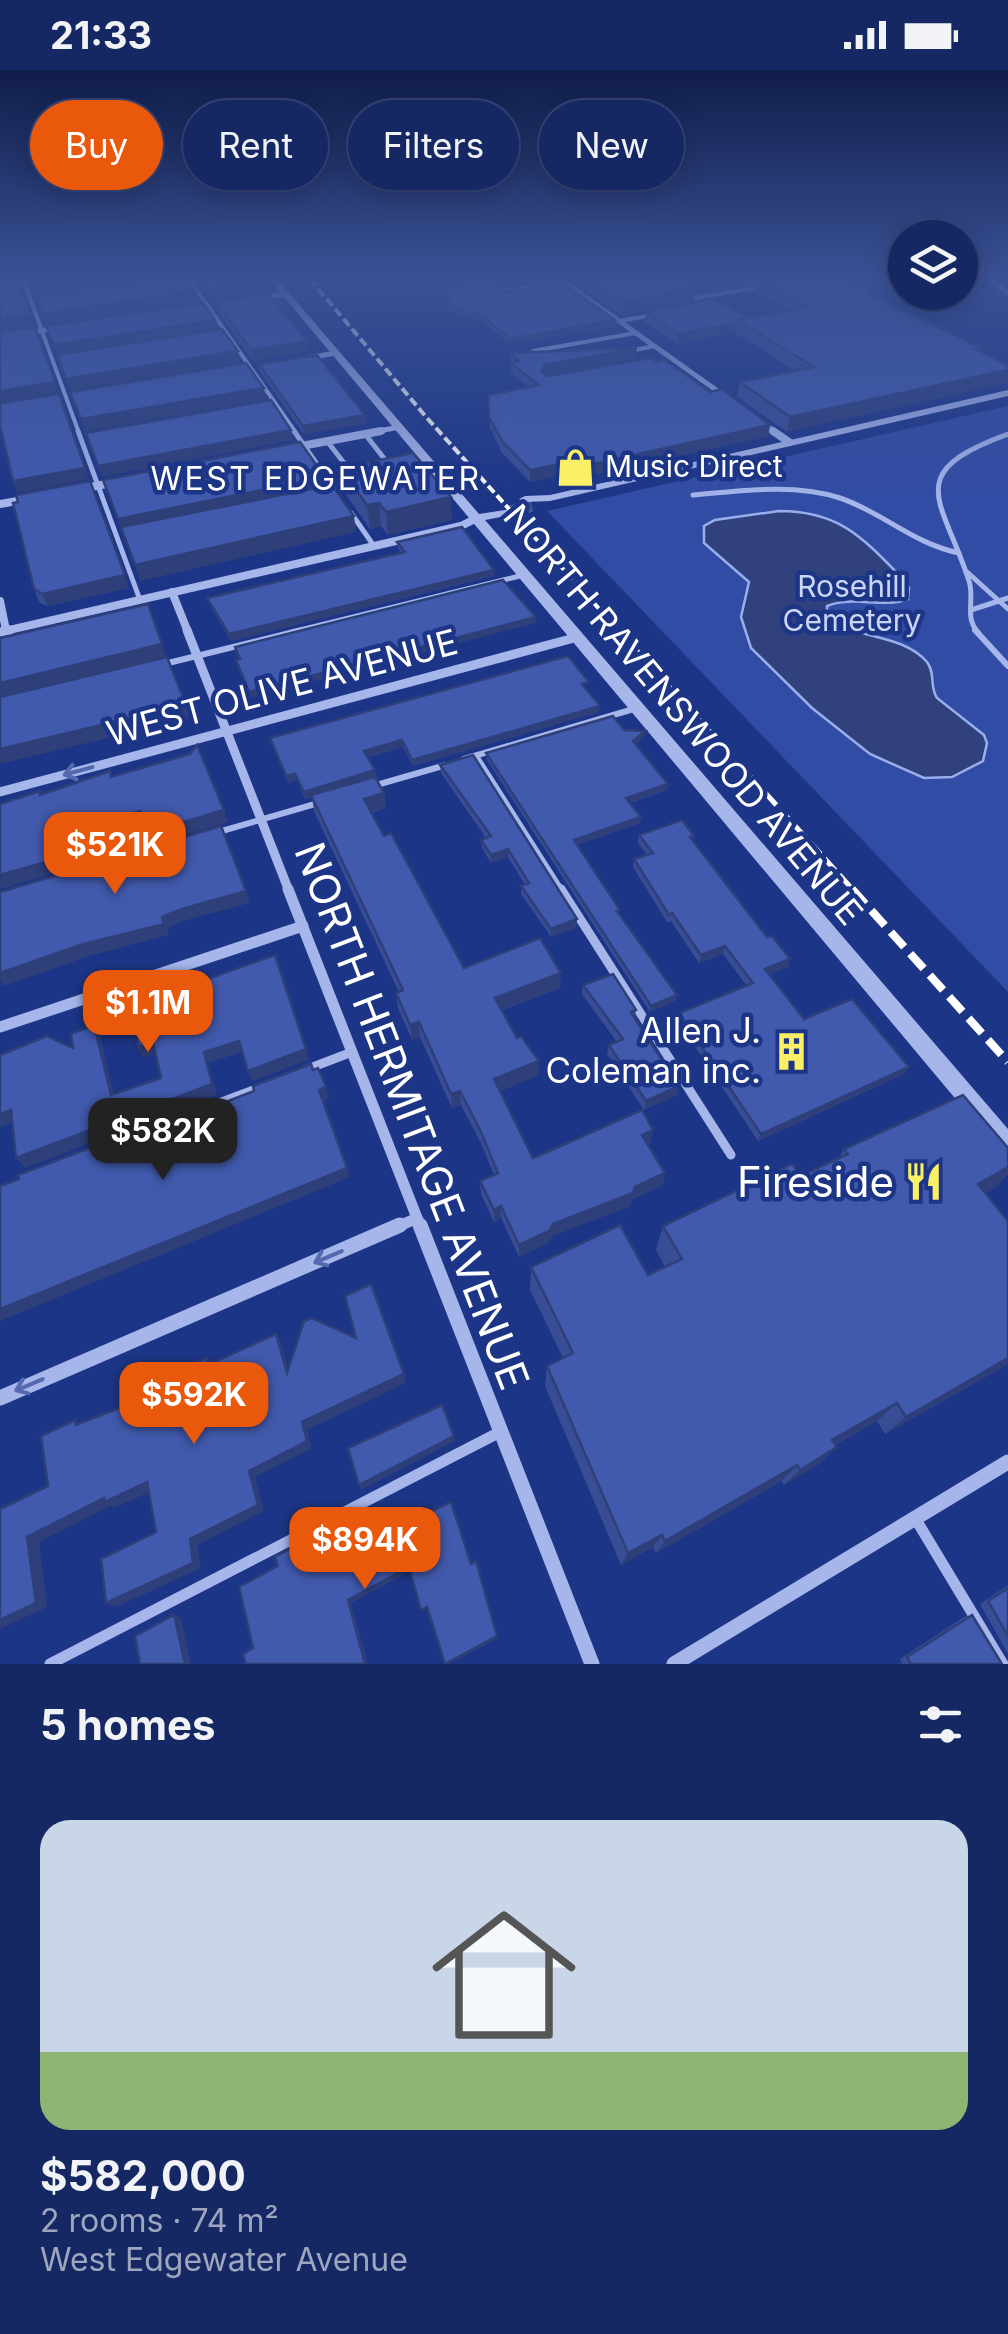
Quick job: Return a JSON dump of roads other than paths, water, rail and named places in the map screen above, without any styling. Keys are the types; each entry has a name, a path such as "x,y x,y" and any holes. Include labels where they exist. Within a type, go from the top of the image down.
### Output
{"street":[{"path":"303,358 333,353"},
{"name":"NORTH RAVENSWOOD AVENUE","path":"336,353 1008,1145"},
{"path":"665,353 730,400"},
{"path":"232,370 268,364"},
{"path":"529,502 1008,394"},
{"path":"50,401 85,395"},
{"path":"758,420 789,442"},
{"path":"286,449 400,427"},
{"path":"60,492 136,478"},
{"path":"0,504 41,496"},
{"path":"0,601 3,631 461,526 504,508"},
{"name":"NORTH HERMITAGE AVENUE","path":"172,592 592,1664"},
{"name":"WEST OLIVE AVENUE","path":"0,792 578,638"},
{"path":"0,1027 303,926"},
{"path":"0,1398 417,1218"},
{"path":"674,1664 1008,1462"}],"lane":[{"path":"50,353 140,600"},
{"path":"241,353 374,546"},
{"path":"536,353 542,359 555,356"},
{"path":"655,362 672,358"},
{"path":"365,434 393,469 374,473"},
{"path":"1008,435 952,456 938,482 940,509 974,596 972,626 1008,666"},
{"path":"327,441 355,477"},
{"path":"318,496 337,492"},
{"path":"693,496 764,493 838,498 922,543 958,553"},
{"path":"118,538 136,534"},
{"path":"964,568 1008,609"},
{"path":"154,666 524,575"},
{"path":"971,610 1008,598"},
{"path":"365,789 637,708"},
{"path":"476,756 731,1155"},
{"path":"199,838 328,800"},
{"path":"286,1078 352,1052"},
{"path":"196,1112 268,1084"},
{"path":"50,1664 501,1432"},
{"path":"915,1517 1003,1664"}],"tunnel":[{"path":"507,512 532,506"}],"railway":[{"path":"373,353 620,632"},
{"path":"618,630 854,891"},
{"path":"852,889 1008,1062"}],"place":[{"name":"Music Direct","path":"575,467"},
{"name":"Allen J. Coleman inc.","path":"791,1051"},
{"name":"Fireside","path":"924,1182"}],"district":[{"name":"WEST EDGEWATER","path":"316,479"}],"park label":[{"name":"Rosehill Cemetery","path":"852,604"}]}
